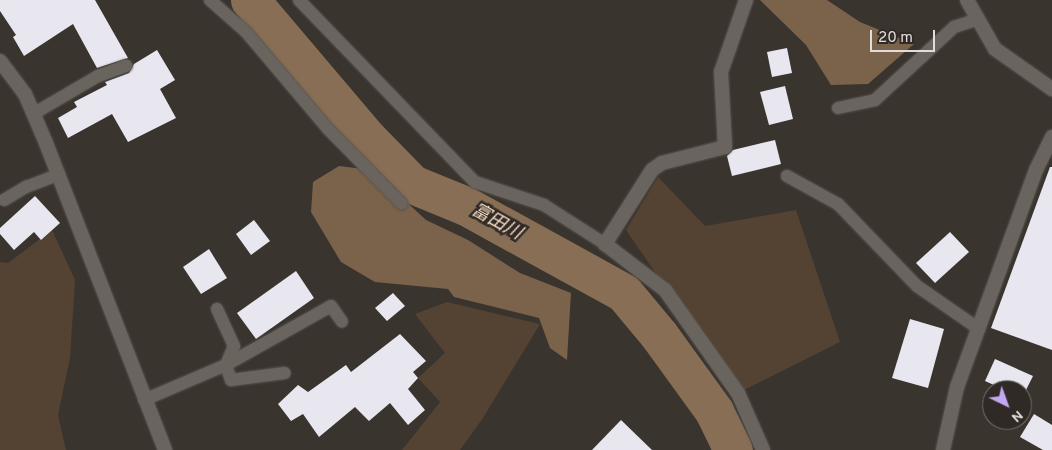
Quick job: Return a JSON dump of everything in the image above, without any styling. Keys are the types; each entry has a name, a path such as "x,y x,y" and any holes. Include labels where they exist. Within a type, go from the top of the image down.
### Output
{"street":[{"path":"746,0 721,72 725,148 662,163 652,170 605,244 665,290 738,393 763,450"},
{"path":"967,0 995,49 1052,89"},
{"path":"0,61 25,94 165,450"},
{"path":"943,450 958,387 978,329 1036,170 1052,137"}],"lane":[{"path":"210,0 246,32 328,129 402,204"},
{"path":"299,0 474,182 544,205 605,244"},
{"path":"838,108 875,100 954,27 978,19"},
{"path":"33,114 98,76 126,66"},
{"path":"4,200 26,187 58,175"},
{"path":"787,176 838,204 917,286 978,329"},
{"path":"144,400 226,366 331,306 342,322"},
{"path":"217,309 234,346 226,366 231,380 285,373"}],"shaded area":[{"path":"760,0 827,0 860,22 914,44 868,84 831,85 806,45"},
{"path":"339,166 372,170 426,220 468,240 520,273 571,293 567,360 550,348 539,318 454,297 448,289 375,282 341,262 311,212 313,182"},
{"path":"658,177 705,226 796,210 840,342 738,393 626,230"},
{"path":"52,230 75,280 70,358 58,415 66,450 0,450 0,262 8,263"},
{"path":"447,302 540,324 483,418 460,450 402,450 440,402 418,378 445,353 415,314"}],"building":[{"path":"0,0 95,0 128,58 97,68 73,24 24,56 13,37 16,35 0,11"},
{"path":"787,48 792,73 772,77 767,52"},
{"path":"157,50 175,80 160,89 176,118 128,142 112,114 68,138 58,118 77,107 74,102 107,85 105,82 129,73 134,64"},
{"path":"785,86 793,119 769,125 760,92"},
{"path":"775,140 781,164 732,176 727,156 733,150"},
{"path":"1050,167 1052,167 1052,350 991,328"},
{"path":"35,196 60,223 41,240 34,232 14,250 0,234 0,228"},
{"path":"254,220 270,241 251,255 236,234"},
{"path":"950,232 969,252 935,283 916,263"},
{"path":"209,249 227,278 201,294 183,267"},
{"path":"296,271 314,298 256,339 237,313"},
{"path":"393,293 405,306 387,321 375,308"},
{"path":"910,319 944,329 928,388 892,378"},
{"path":"400,334 426,361 413,372 418,378 408,389 425,410 408,425 390,403 369,421 355,407 319,437 303,414 291,421 278,404 298,385 308,392 346,365 351,372"},
{"path":"995,359 1033,376 1031,380 985,380"},
{"path":"1034,414 1052,425 1052,450 1043,450 1020,437 1024,430 1032,430 1032,417"},
{"path":"621,420 652,450 592,450"}],"waterway":[{"name":"富田川","path":"250,0 367,138 412,184 466,206 624,293 659,335 714,411 733,450"}]}
